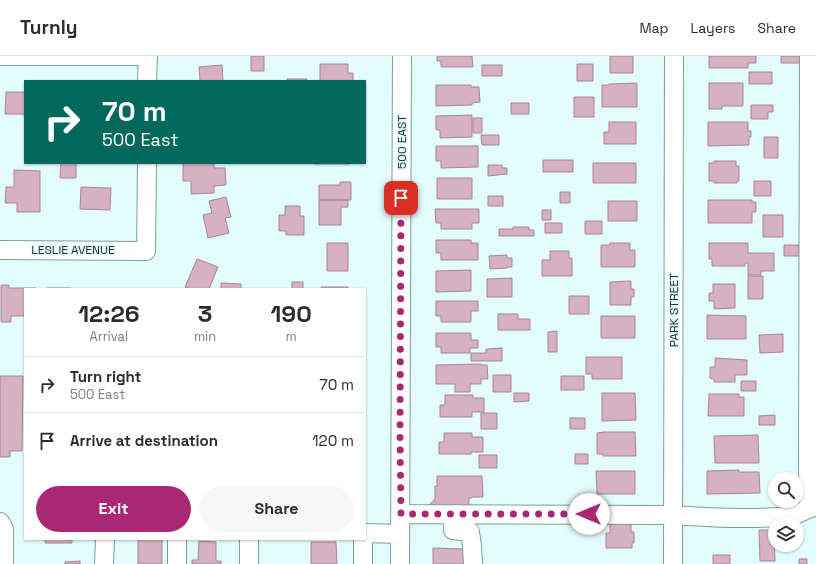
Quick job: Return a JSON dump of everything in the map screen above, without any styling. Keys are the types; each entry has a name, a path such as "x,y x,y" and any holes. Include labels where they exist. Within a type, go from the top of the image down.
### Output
{"street":[{"path":"0,56 148,56 147,80"},
{"name":"500 EAST","path":"400,564 402,56"},
{"name":"PARK STREET","path":"673,564 674,56"},
{"path":"401,514 673,514 717,518 792,516 812,508 808,464 809,56"},
{"name":"LESLIE AVENUE","path":"0,250 146,250 147,164"},
{"path":"453,514 453,530 470,532 473,564"},
{"path":"0,522 4,530 4,564"},
{"path":"366,533 400,534"},
{"path":"104,540 104,564"},
{"path":"177,540 177,564"},
{"path":"249,540 249,564"},
{"path":"363,540 363,564"}],"building":[{"path":"251,56 264,56 264,71 251,71"},
{"path":"437,56 472,56 473,67 441,67 441,61 437,61"},
{"path":"610,56 633,56 633,73 610,73"},
{"path":"709,56 756,56 756,63 748,63 748,68 709,68"},
{"path":"781,56 801,56 801,63 781,63"},
{"path":"320,64 348,64 348,73 353,73 353,80 320,80"},
{"path":"577,64 593,64 593,81 577,81"},
{"path":"222,65 223,80 200,80 199,67"},
{"path":"482,65 502,65 502,76 482,76"},
{"path":"749,72 772,72 772,84 749,84"},
{"path":"287,79 307,79 307,80"},
{"path":"637,83 637,107 602,107 602,85"},
{"path":"709,83 743,83 743,106 722,106 722,109 709,109"},
{"path":"436,85 471,85 471,87 479,87 480,102 472,103 472,105 436,106"},
{"path":"6,92 24,92 24,114 5,114"},
{"path":"574,97 594,97 594,117 574,117"},
{"path":"511,103 529,103 529,114 511,114"},
{"path":"751,105 773,105 773,112 768,112 768,119 751,119"},
{"path":"472,115 472,137 440,138 440,130 436,130 436,116"},
{"path":"473,118 482,118 482,133 473,133"},
{"path":"609,122 636,122 636,144 604,144 604,132 609,132"},
{"path":"708,122 748,122 748,131 751,131 749,145 708,146"},
{"path":"481,135 499,135 499,145 482,145"},
{"path":"764,137 778,137 778,158 764,158"},
{"path":"436,146 478,146 478,167 441,168 441,161 436,161"},
{"path":"543,160 573,160 573,172 543,172"},
{"path":"714,161 736,161 736,166 739,166 739,181 737,181 737,183 714,183 714,181 709,181 709,163 714,163"},
{"path":"593,163 636,163 636,183 593,183"},
{"path":"61,164 76,164 76,178 60,178"},
{"path":"183,164 214,164 214,168 225,168 226,185 214,186 214,193 191,194 191,181 183,181"},
{"path":"488,165 502,165 502,168 507,168 507,174 488,176"},
{"path":"14,170 40,171 40,212 17,212 17,203 5,203 6,187 14,187"},
{"path":"437,178 472,178 472,199 437,199"},
{"path":"754,181 771,181 771,196 754,196"},
{"path":"340,182 351,182 351,200 319,200 319,185 340,185"},
{"path":"81,187 111,188 110,210 80,209"},
{"path":"560,192 570,192 570,203 560,203"},
{"path":"488,196 503,196 503,206 488,206"},
{"path":"226,197 231,217 225,218 229,233 208,238 203,215 212,213 209,201"},
{"path":"319,200 348,200 348,207 341,207 341,225 319,225"},
{"path":"708,200 752,200 752,202 756,202 756,212 752,212 752,223 708,223"},
{"path":"608,201 637,201 637,221 608,221"},
{"path":"285,206 300,206 300,216 304,216 304,235 286,235 286,231 279,231 279,215 285,215"},
{"path":"435,209 479,209 479,223 472,223 472,229 441,229 441,223 436,223"},
{"path":"542,210 551,210 551,220 542,220"},
{"path":"763,215 783,215 783,237 763,237"},
{"path":"585,221 602,221 602,234 585,234"},
{"path":"545,223 562,223 562,233 545,233"},
{"path":"513,227 529,227 529,230 534,230 534,236 499,236 499,229 513,229"},
{"path":"436,240 471,240 471,243 478,243 478,260 441,260 441,253 436,253"},
{"path":"327,243 348,243 348,271 327,271"},
{"path":"610,243 630,243 630,250 635,250 635,267 601,267 601,245 610,245"},
{"path":"709,243 748,243 748,253 774,253 774,271 761,271 761,275 748,275 748,263 745,263 745,266 712,266 712,259 709,259"},
{"path":"784,245 800,245 800,256 784,256"},
{"path":"550,251 569,251 569,258 572,258 572,276 542,276 542,260 550,260"},
{"path":"507,255 507,258 512,258 512,267 490,269 489,256"},
{"path":"197,259 218,267 209,288 185,287"},
{"path":"471,270 471,291 436,292 436,271"},
{"path":"748,276 763,276 763,299 748,299"},
{"path":"512,278 512,297 487,297 487,279"},
{"path":"631,281 631,289 634,289 634,297 631,297 631,305 610,305 610,282"},
{"path":"292,282 303,282 303,288 292,288"},
{"path":"221,283 241,284 241,288 221,288"},
{"path":"713,284 735,284 735,308 714,309 714,301 709,301 709,293 713,293"},
{"path":"1,285 9,285 9,288 24,288 24,316 11,316 11,322 1,322"},
{"path":"321,287 348,287 348,288"},
{"path":"569,296 589,296 589,314 569,314"},
{"path":"436,301 478,301 478,311 471,311 471,322 441,322 441,316 436,316"},
{"path":"498,314 518,314 518,319 530,319 530,330 498,330"},
{"path":"707,315 746,316 746,339 707,339"},
{"path":"601,316 635,316 635,338 601,338"},
{"path":"557,331 557,352 548,352 548,332"},
{"path":"436,333 471,333 471,340 478,340 478,348 470,348 470,353 441,353 441,347 436,347"},
{"path":"783,334 783,352 760,353 759,335"},
{"path":"502,348 502,361 471,361 471,353 486,353 486,349"},
{"path":"586,357 622,357 622,379 592,379 592,374 586,374"},
{"path":"715,358 747,360 747,375 735,375 735,382 714,382 714,379 710,378 710,367 715,367"},
{"path":"436,365 487,365 488,379 481,379 481,384 470,384 470,392 455,392 455,384 436,384"},
{"path":"493,375 511,375 511,392 493,392"},
{"path":"0,376 23,376 22,451 10,451 10,457 0,457"},
{"path":"561,376 584,376 584,390 561,390"},
{"path":"741,381 756,381 756,391 741,391"},
{"path":"514,393 529,393 529,401 514,402"},
{"path":"602,393 635,393 636,420 602,421"},
{"path":"709,394 739,394 739,397 744,397 744,416 708,416"},
{"path":"445,395 473,395 473,398 484,398 484,412 472,412 472,417 440,417 440,405 445,405"},
{"path":"481,413 497,413 497,429 481,429"},
{"path":"775,415 775,425 759,425 759,416"},
{"path":"570,418 585,418 585,429 570,429"},
{"path":"635,432 636,456 603,456 603,454 597,454 597,433"},
{"path":"444,433 472,433 472,437 483,437 483,452 471,452 471,454 439,454 439,442 444,442"},
{"path":"758,435 759,463 715,463 714,436"},
{"path":"575,454 588,454 588,464 575,464"},
{"path":"479,455 497,455 497,468 479,468"},
{"path":"739,470 739,472 759,472 760,493 707,494 707,471"},
{"path":"596,471 635,471 635,494 597,494"},
{"path":"437,476 482,476 483,497 469,498 469,508 426,508 435,499"},
{"path":"610,524 631,524 631,532 634,532 634,543 632,543 632,548 606,548 606,533 610,533"},
{"path":"759,530 768,530 768,552 775,552 775,561 760,561"},
{"path":"45,540 72,540 72,543 45,543"},
{"path":"138,540 162,540 162,564 138,564"},
{"path":"199,541 216,542 216,561 221,561 221,564 192,564 192,560 198,560"},
{"path":"311,542 336,542 337,564 311,564"},
{"path":"433,548 467,549 466,564 433,564"},
{"path":"713,555 730,555 730,564 713,564"},
{"path":"799,559 807,559 807,564 799,564"},
{"path":"80,561 80,564 65,564 65,562"}],"route":[{"path":"401,198 401,514 589,514"}]}
